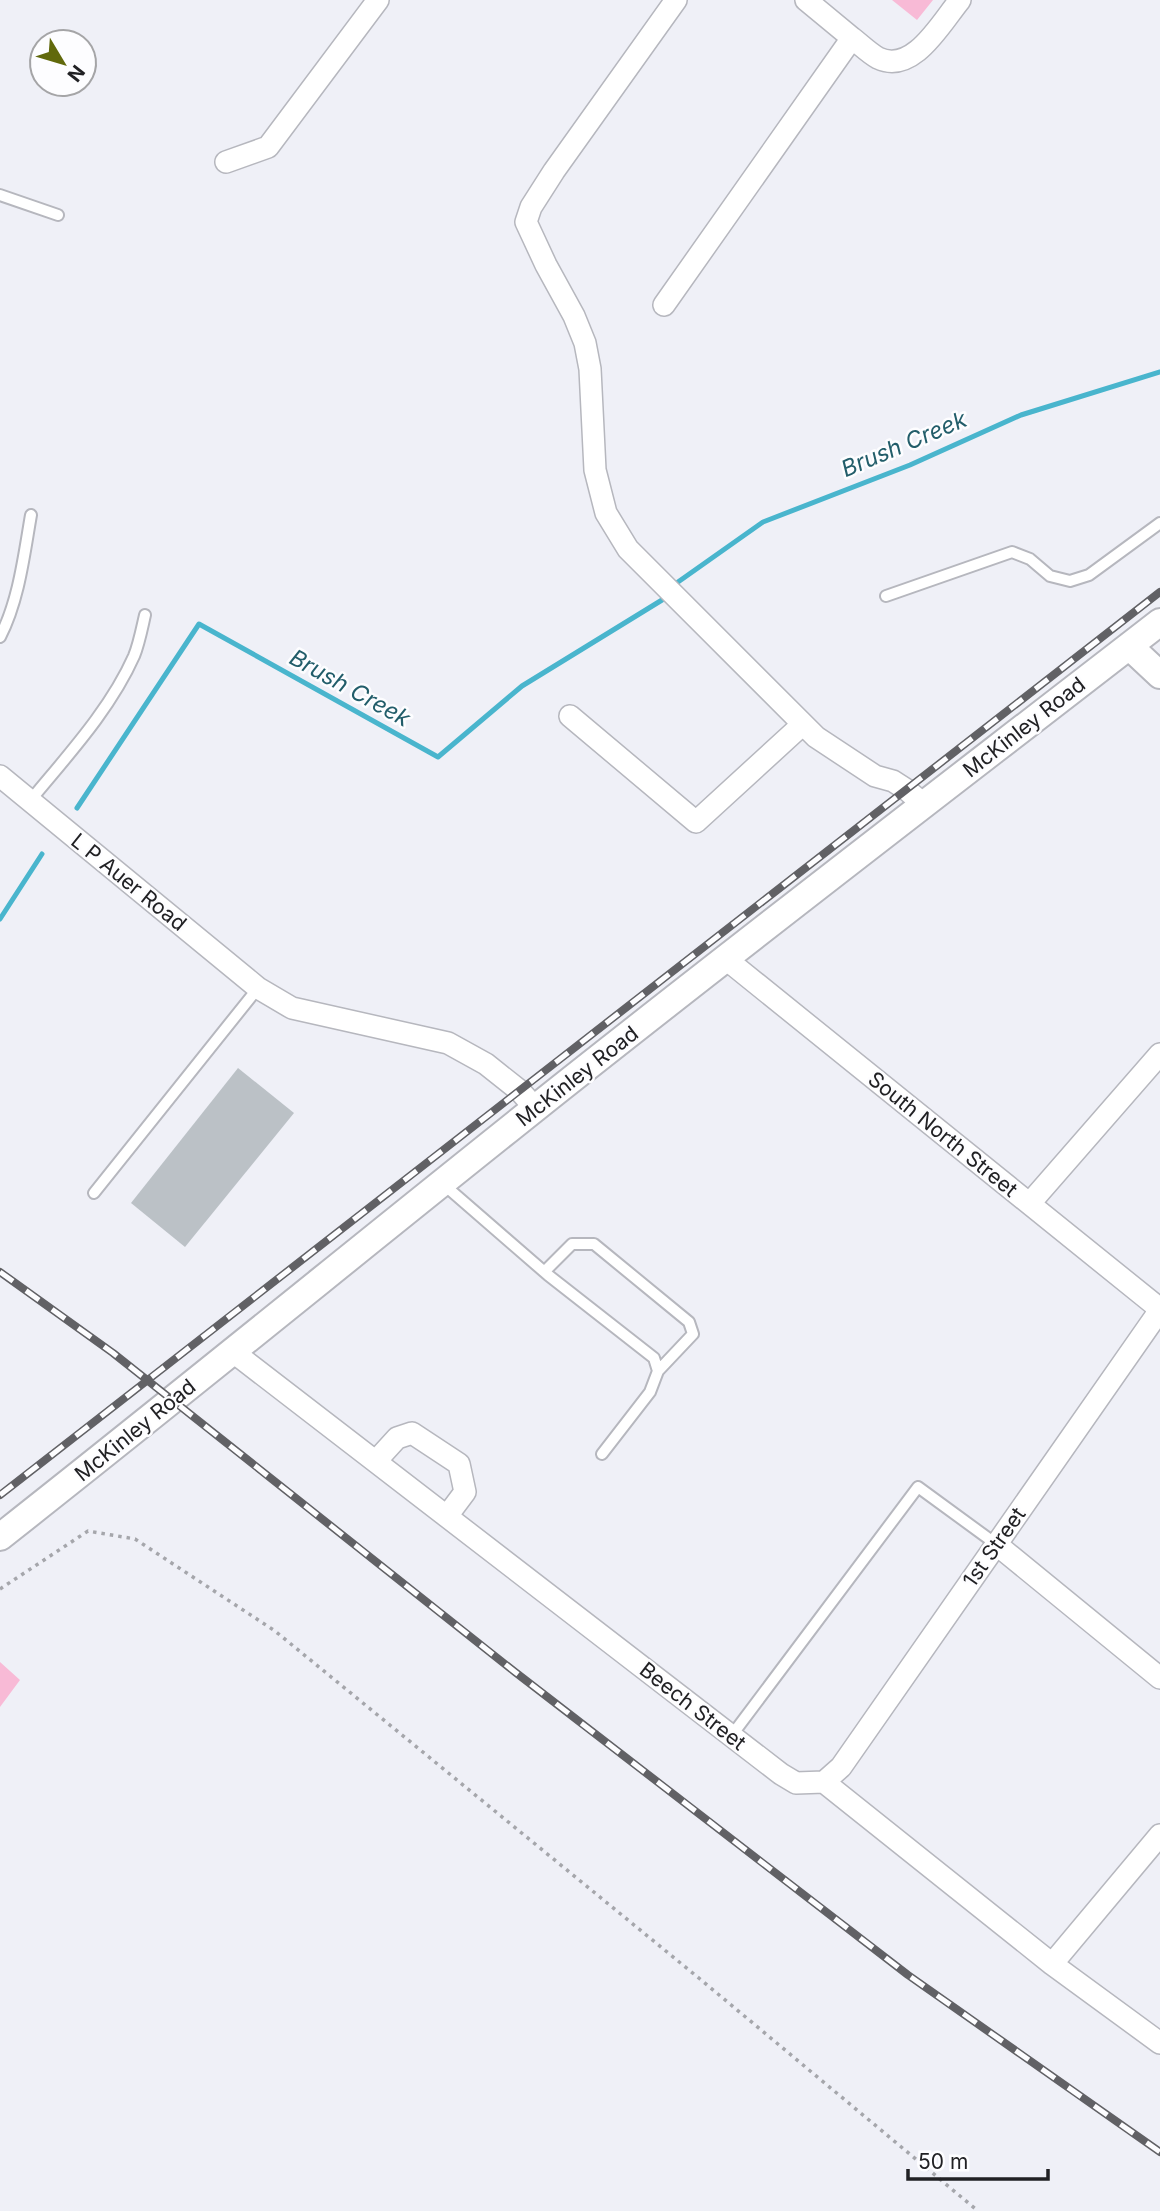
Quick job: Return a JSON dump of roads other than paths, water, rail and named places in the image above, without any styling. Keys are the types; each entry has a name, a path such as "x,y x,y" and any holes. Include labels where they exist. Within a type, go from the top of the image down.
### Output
{"street":[{"path":"226,162 268,147 378,0"},
{"path":"676,0 554,171 531,207 526,222 585,343 590,369 595,470 607,513 636,558 803,724 844,757 875,776 893,781 923,804"},
{"path":"806,0 879,58 896,62 909,58 920,50 960,0"},
{"path":"664,305 852,38"},
{"name":"McKinley Road","path":"0,1537 173,1401 535,1108 1160,622"},
{"path":"1129,646 1160,675"},
{"path":"570,716 696,822 803,724"},
{"name":"L P Auer Road","path":"0,776 258,988 292,1008 448,1042 486,1064 520,1091 535,1108"},
{"name":"South North Street","path":"726,959 1160,1309"},
{"path":"1030,1203 1160,1054"},
{"name":"1st Street","path":"824,1782 841,1767 1160,1309"},
{"name":"Beech Street","path":"232,1351 781,1774 796,1783 824,1782"},
{"path":"376,1461 397,1438 412,1433 459,1464 465,1492 447,1517"},
{"path":"996,1544 1160,1678"},
{"path":"824,1782 1052,1964 1160,2043"},
{"path":"1052,1964 1160,1835"}],"lane":[{"path":"0,195 58,215"},
{"path":"0,637 17,589 31,515"},
{"path":"886,596 1012,552 1030,559 1050,576 1070,581 1089,575 1160,523"},
{"path":"30,801 71,751 119,684 134,655 145,615"},
{"path":"94,1193 258,988"},
{"path":"442,1183 545,1271 654,1358 658,1371"},
{"path":"545,1271 572,1244 594,1244 690,1322 693,1334 658,1371 650,1392 602,1454"},
{"path":"732,1735 918,1487 996,1544"}],"waterway":[{"name":"Brush Creek","path":"678,582 763,522 910,465 1021,415 1160,372"},
{"name":"Brush Creek","path":"77,808 199,624 438,757 522,686 662,600"},
{"name":"Brush Creek","path":"0,919 42,854"}],"railway":[{"path":"0,1495 1160,592"},
{"path":"0,1272 113,1353 515,1672 908,1975 1160,2152"}]}
